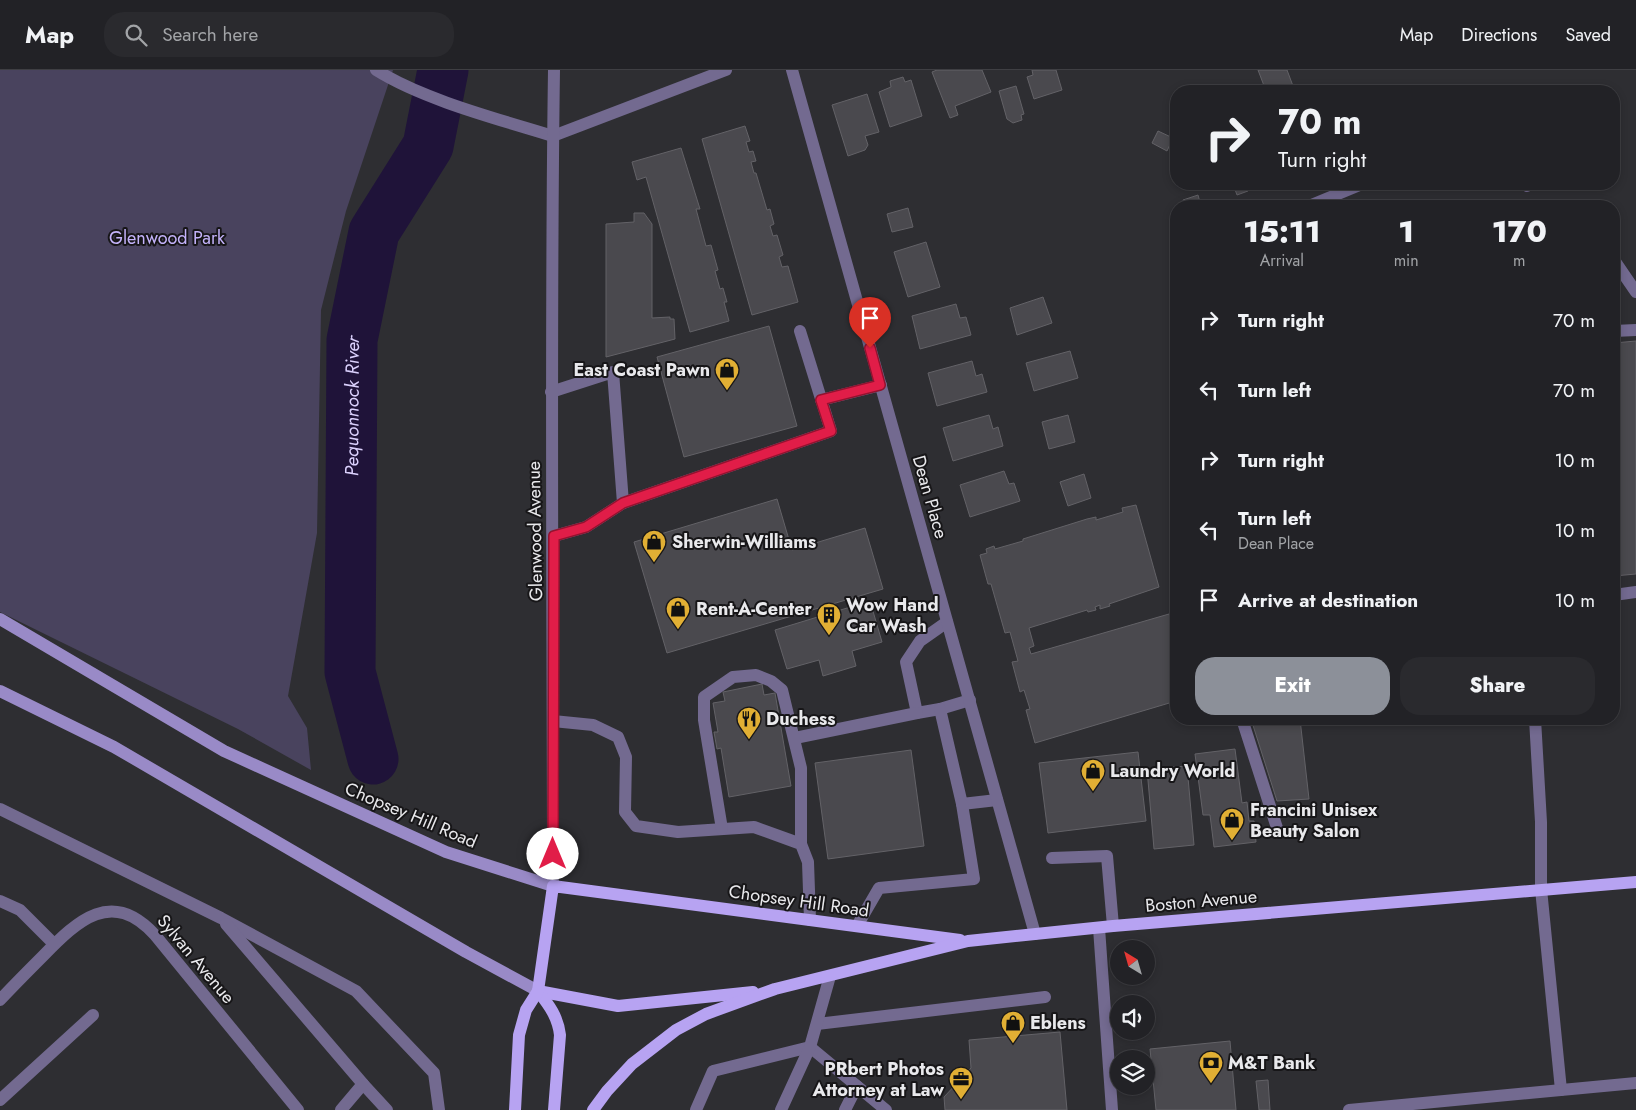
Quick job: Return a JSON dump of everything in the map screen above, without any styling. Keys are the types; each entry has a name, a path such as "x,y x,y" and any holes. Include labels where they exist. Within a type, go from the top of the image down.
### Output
{"main road":[{"name":"Chopsey Hill Road","path":"0,619 224,751 446,852 553,886 968,941"},
{"path":"0,691 114,747 466,952 538,991 618,1006 775,989"},
{"name":"Boston Avenue","path":"775,989 968,941 1113,926 1636,882"},
{"name":"Glenwood Avenue","path":"515,1110 519,1035 526,1010 538,991 553,886"},
{"path":"594,1110 607,1090 632,1064 676,1030 706,1014 775,989"},
{"path":"538,991 553,1011 560,1035 554,1110"}],"street":[{"path":"376,70 394,81 482,114 553,136 726,70"},
{"name":"Glenwood Avenue","path":"553,886 554,536 551,392 554,70"},
{"name":"Dean Place","path":"792,70 1035,934"},
{"path":"1323,200 1348,190"},
{"path":"1620,269 1636,292"},
{"path":"1620,331 1636,330"},
{"path":"554,536 586,527 623,503 831,431 800,331"},
{"path":"551,392 613,372 623,503"},
{"path":"821,400 880,385"},
{"path":"1620,594 1636,592"},
{"path":"917,713 906,662 920,641 947,622"},
{"path":"722,829 704,720 704,697 733,678 756,675 771,681 782,690 801,768 801,844 808,862 810,920"},
{"path":"794,738 940,709 970,700"},
{"path":"857,926 879,888 974,879 962,804 940,709"},
{"path":"553,721 593,725 618,737 626,757 625,812 636,826 678,832 754,827 801,844"},
{"path":"1244,725 1278,831"},
{"path":"1535,725 1541,822 1541,889 1560,1090"},
{"path":"962,804 997,800"},
{"path":"0,809 221,918 356,992 434,1073 439,1110"},
{"path":"1052,858 1107,856 1113,926"},
{"path":"0,901 20,910 54,944"},
{"name":"Sylvan Avenue","path":"0,1000 54,944 77,924 98,912 116,911 137,918 155,935 298,1110"},
{"path":"221,918 386,1110"},
{"path":"1099,928 1112,1110"},
{"path":"782,1110 810,1047 830,976"},
{"path":"817,1024 1045,997"},
{"path":"0,1100 93,1015"},
{"path":"810,1047 886,1110"},
{"path":"696,1110 713,1071 810,1047"},
{"path":"1349,1110 1636,1083"},
{"path":"341,1110 363,1084"},
{"path":"845,1110 857,1086"}],"green space":[{"name":"Glenwood Park","path":"0,70 393,70 346,211 321,310 317,533 288,696 307,728 311,770 238,729 0,612"}],"building":[{"path":"937,70 982,70 991,92 955,106 958,115 950,118 932,72"},
{"path":"1032,70 1056,70 1062,90 1034,99 1027,77 1033,75"},
{"path":"1258,70 1287,70 1293,85 1264,85"},
{"path":"903,77 905,82 911,80 922,116 890,127 879,92 891,87 890,81"},
{"path":"1016,86 1024,114 1021,115 1022,120 1013,123 1007,119 999,91"},
{"path":"867,94 879,132 865,136 868,145 865,150 848,156 832,105"},
{"path":"745,126 750,141 746,142 749,152 753,151 756,161 751,162 754,173 756,173 767,210 770,209 774,224 770,226 773,236 777,235 783,255 779,257 782,267 788,266 798,302 752,315 702,139"},
{"path":"1158,131 1170,137 1170,144 1167,151 1152,143"},
{"path":"681,148 700,209 696,209 706,246 711,245 718,270 715,271 720,289 723,288 727,302 724,302 729,321 690,332 646,177 637,180 632,162"},
{"path":"1235,190 1248,191 1237,195"},
{"path":"1198,195 1199,200 1183,200"},
{"path":"908,208 913,227 892,232 887,214"},
{"path":"634,213 644,213 652,224 652,318 670,317 670,319 674,319 675,339 606,357 606,224 634,222"},
{"path":"926,242 940,287 908,297 894,252"},
{"path":"1043,297 1052,323 1017,335 1010,308"},
{"path":"956,304 960,318 966,317 971,335 920,349 912,316"},
{"name":"East Coast Pawn","path":"769,326 797,426 684,457 657,357"},
{"path":"1636,341 1636,574 1620,575 1620,342"},
{"path":"1070,351 1078,378 1034,391 1026,363"},
{"path":"972,361 976,376 982,374 987,392 937,406 928,373"},
{"path":"989,415 993,429 998,427 1003,446 953,461 943,428"},
{"path":"1068,415 1075,442 1049,449 1042,422"},
{"path":"1004,471 1009,484 1014,483 1020,501 970,517 960,485"},
{"path":"1084,474 1091,498 1068,506 1060,482"},
{"path":"777,499 792,550 865,528 883,589 667,653 634,542"},
{"path":"1136,505 1159,587 1109,604 1110,606 1100,609 1100,605 1095,607 1096,610 1088,612 1087,610 1029,628 1034,646 1029,648 1031,654 1169,614 1170,703 1035,743 1026,710 1030,709 1024,690 1020,692 1012,662 1018,661 1010,632 1005,633 991,584 988,584 980,555 987,553 986,549 994,546 995,549 1087,519 1096,517 1096,520 1123,512 1122,508"},
{"name":"Wow Hand Car Wash","path":"870,601 882,642 852,651 856,666 823,676 819,660 787,669 775,630"},
{"name":"Duchess","path":"762,684 764,695 775,693 791,786 729,797 721,748 717,749 714,732 718,732 713,703 725,701 723,692"},
{"path":"1253,725 1301,725 1309,799 1277,801"},
{"path":"1235,749 1242,803 1247,802 1249,821 1254,821 1256,842 1214,847 1210,815 1203,815 1195,754"},
{"path":"911,750 924,846 828,859 815,763"},
{"name":"Laundry World","path":"1138,752 1146,821 1048,833 1039,763"},
{"path":"1187,766 1194,845 1154,849 1147,769"},
{"path":"1060,1032 1067,1110 945,1110 944,1097 971,1068 969,1040"},
{"path":"1230,1041 1236,1110 1156,1110 1155,1050 1150,1049"},
{"path":"1268,1080 1270,1110 1259,1110 1256,1081"}],"waterway":[{"name":"Pequonnock River","path":"373,759 350,672 352,340 374,232 428,146 443,70"}],"place":[{"name":"East Coast Pawn","path":"727,391"},
{"name":"Sherwin-Williams","path":"654,563"},
{"name":"Rent-A-Center","path":"678,630"},
{"name":"Wow Hand Car Wash","path":"829,636"},
{"name":"Duchess","path":"749,740"},
{"name":"Laundry World","path":"1093,792"},
{"name":"Francini Unisex Beauty Salon","path":"1232,841"},
{"name":"Eblens","path":"1013,1044"},
{"name":"M&T Bank","path":"1211,1084"},
{"name":"PRbert Photos Attorney at Law","path":"961,1100"}],"route":[{"path":"553,854 554,536 586,527 623,503 831,431 821,400 880,385 870,348"}]}
